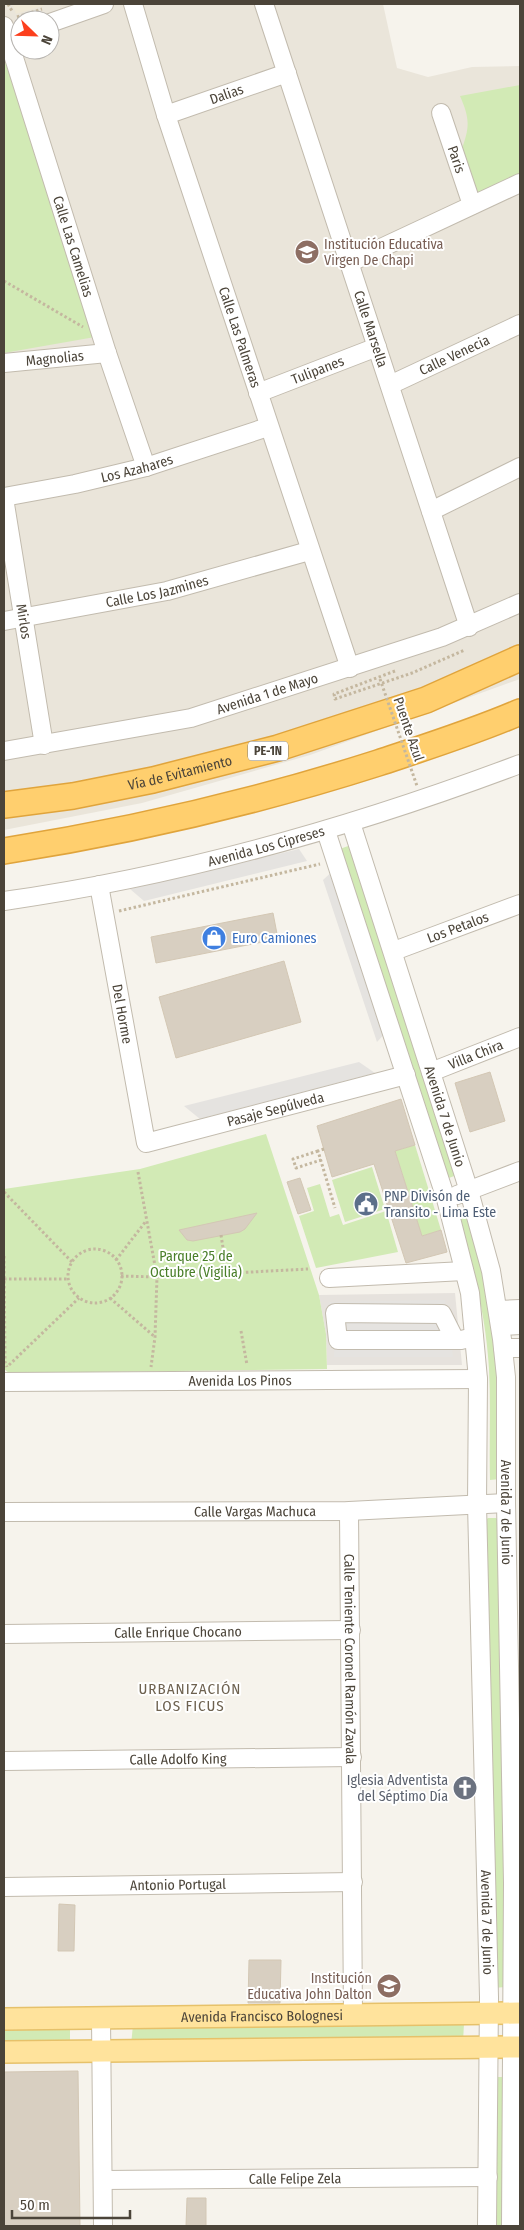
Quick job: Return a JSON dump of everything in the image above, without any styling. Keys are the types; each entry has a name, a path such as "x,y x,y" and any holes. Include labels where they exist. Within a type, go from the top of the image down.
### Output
{"highway":[{"name":"Vía de Evitamiento","path":"4,806 73,796 153,780 278,748 426,700 520,658"},
{"path":"4,851 82,839 300,788 474,732 520,712"}],"main road":[{"name":"Avenida Francisco Bolognesi","path":"4,2019 515,2014"},
{"path":"4,2052 516,2047"}],"street":[{"path":"60,12 104,4"},
{"name":"Calle Las Palmeras","path":"133,4 166,115 309,551 350,668"},
{"name":"Calle Marsella","path":"264,4 469,627"},
{"name":"Calle Las Camelias","path":"9,34 105,346 146,467"},
{"name":"Dalias","path":"166,115 287,73"},
{"name":"Paris","path":"441,113 472,205"},
{"path":"349,263 520,183"},
{"name":"Calle Venecia","path":"390,386 520,324"},
{"name":"Magnolias","path":"4,363 105,346"},
{"name":"Tulipanes","path":"258,393 376,347"},
{"name":"Los Azahares","path":"4,498 146,467 268,427"},
{"path":"431,511 520,467"},
{"name":"Mirlos","path":"4,498 22,619 44,745"},
{"name":"Calle Los Jazmines","path":"4,621 167,591 309,551"},
{"name":"Avenida 1 de Mayo","path":"4,751 191,718 350,668 469,627 520,603"},
{"name":"Avenida Los Cipreses","path":"4,901 174,870 326,830 456,788 520,764"},
{"name":"Avenida 7 de Junio","path":"351,823 394,951 469,1190 500,1318 512,1348 513,1378 506,1503 516,1756 516,2047 510,2226"},
{"name":"Avenida 7 de Junio","path":"326,830 446,1199 470,1293 478,1379 477,1504 489,2014 487,2226"},
{"name":"Del Horme","path":"99,885 146,1143"},
{"name":"Los Petalos","path":"394,951 520,904"},
{"name":"Villa Chira","path":"431,1072 520,1037"},
{"name":"Pasaje Sepúlveda","path":"146,1143 406,1075"},
{"path":"446,1199 520,1171"},
{"path":"329,1278 464,1271"},
{"path":"500,1318 520,1309"},
{"path":"455,1340 442,1314 336,1313 338,1340 455,1340 474,1337"},
{"path":"500,1318 520,1325"},
{"name":"Avenida Los Pinos","path":"6,1374 149,1381 478,1379"},
{"name":"Calle Vargas Machuca","path":"4,1512 349,1511 506,1503"},
{"name":"Calle Teniente Coronel Ramón Zavala","path":"349,1511 353,2015"},
{"name":"Calle Enrique Chocano","path":"4,1634 350,1630"},
{"name":"Calle Adolfo King","path":"4,1761 352,1757"},
{"name":"Antonio Portugal","path":"4,1887 352,1882"},
{"path":"101,2018 103,2226"},
{"name":"Calle Felipe Zela","path":"103,2180 488,2177"}],"path":[{"path":"4,281 105,346"},
{"path":"447,652 450,657 465,650"},
{"name":"Puente Azul","path":"417,786 380,679 379,677 334,694 335,699 412,673 450,657"},
{"path":"111,913 323,863"},
{"path":"321,1160 296,1168 293,1159 324,1149"},
{"path":"318,1150 335,1208"},
{"path":"138,1172 157,1277 155,1336 149,1381"},
{"path":"4,1192 72,1262"},
{"path":"116,1260 146,1221"},
{"path":"221,1235 228,1274"},
{"path":"93,1250 110,1254 116,1260 121,1276 120,1284 110,1298 94,1303 79,1298 73,1293 68,1279 72,1262 78,1256 93,1250"},
{"path":"4,1256 6,1374"},
{"path":"180,1268 180,1276"},
{"path":"121,1276 157,1277 308,1269"},
{"path":"4,1278 68,1279"},
{"path":"6,1374 79,1298"},
{"path":"110,1298 155,1336"},
{"path":"241,1331 247,1381"},
{"path":"4,1370 6,1374"}],"shaded area":[{"path":"4,4 383,4 397,68 428,77 472,67 520,66 520,679 310,755 142,803 4,830"},
{"path":"12,4 49,4 29,10 14,10"},
{"path":"299,849 307,861 144,901 130,889"},
{"path":"335,869 386,1032 377,1042 323,880"},
{"path":"359,1062 375,1073 200,1119 184,1106"},
{"path":"455,1293 462,1365 327,1365 326,1334 319,1295"},
{"path":"445,1300 453,1357 334,1357 335,1334 329,1302"}],"green space":[{"path":"4,58 95,337 4,353"},
{"path":"520,85 520,175 478,196 461,151 468,123 460,96"},
{"path":"351,845 457,1175 446,1179 337,850"},
{"name":"Parque 25 de Octubre (Vigilia)","path":"266,1134 319,1295 326,1334 327,1369 9,1373 4,1369 4,1189 140,1169"},
{"path":"415,1145 441,1230 422,1236 395,1151"},
{"path":"372,1167 385,1209 345,1222 332,1180"},
{"path":"320,1184 330,1217 339,1214 343,1225 386,1211 398,1252 316,1268 299,1216 314,1211 307,1188"},
{"path":"468,1211 486,1280 499,1367 500,1479 490,1480 490,1397 485,1330 478,1291 458,1215"},
{"path":"488,1518 496,1518 498,1520 503,1685 505,1987 494,1988 485,1521"},
{"path":"464,2023 463,2043 131,2045 133,2025"},
{"path":"70,2025 70,2046 4,2046 4,2026"},
{"path":"493,2077 504,2077 505,2226 494,2226"}],"building":[{"name":"Euro Camiones","path":"273,913 278,939 156,963 151,937"},
{"path":"284,961 301,1022 176,1058 159,997"},
{"path":"490,1072 505,1121 470,1132 455,1083"},
{"path":"401,1099 415,1145 395,1151 422,1236 441,1230 447,1252 406,1263 374,1164 332,1177 317,1126"},
{"path":"300,1178 311,1210 298,1214 287,1182"},
{"path":"257,1213 245,1229 240,1232 193,1241 187,1240 179,1230"},
{"path":"59,1904 75,1905 74,1951 58,1951"},
{"path":"249,1960 281,1960 280,2003 248,2003"},
{"path":"78,2071 80,2226 4,2226 4,2072"},
{"path":"187,2198 206,2198 206,2226 186,2226"}],"place":[{"name":"Institución Educativa Virgen De Chapi","path":"307,252"},
{"name":"Euro Camiones","path":"214,938"},
{"name":"PNP Divisón de Transito - Lima Este","path":"366,1204"},
{"name":"Iglesia Adventista del Séptimo Día","path":"465,1788"},
{"name":"Institución Educativa John Dalton","path":"389,1986"}],"district":[{"name":"URBANIZACIÓN LOS FICUS","path":"190,1698"}]}
